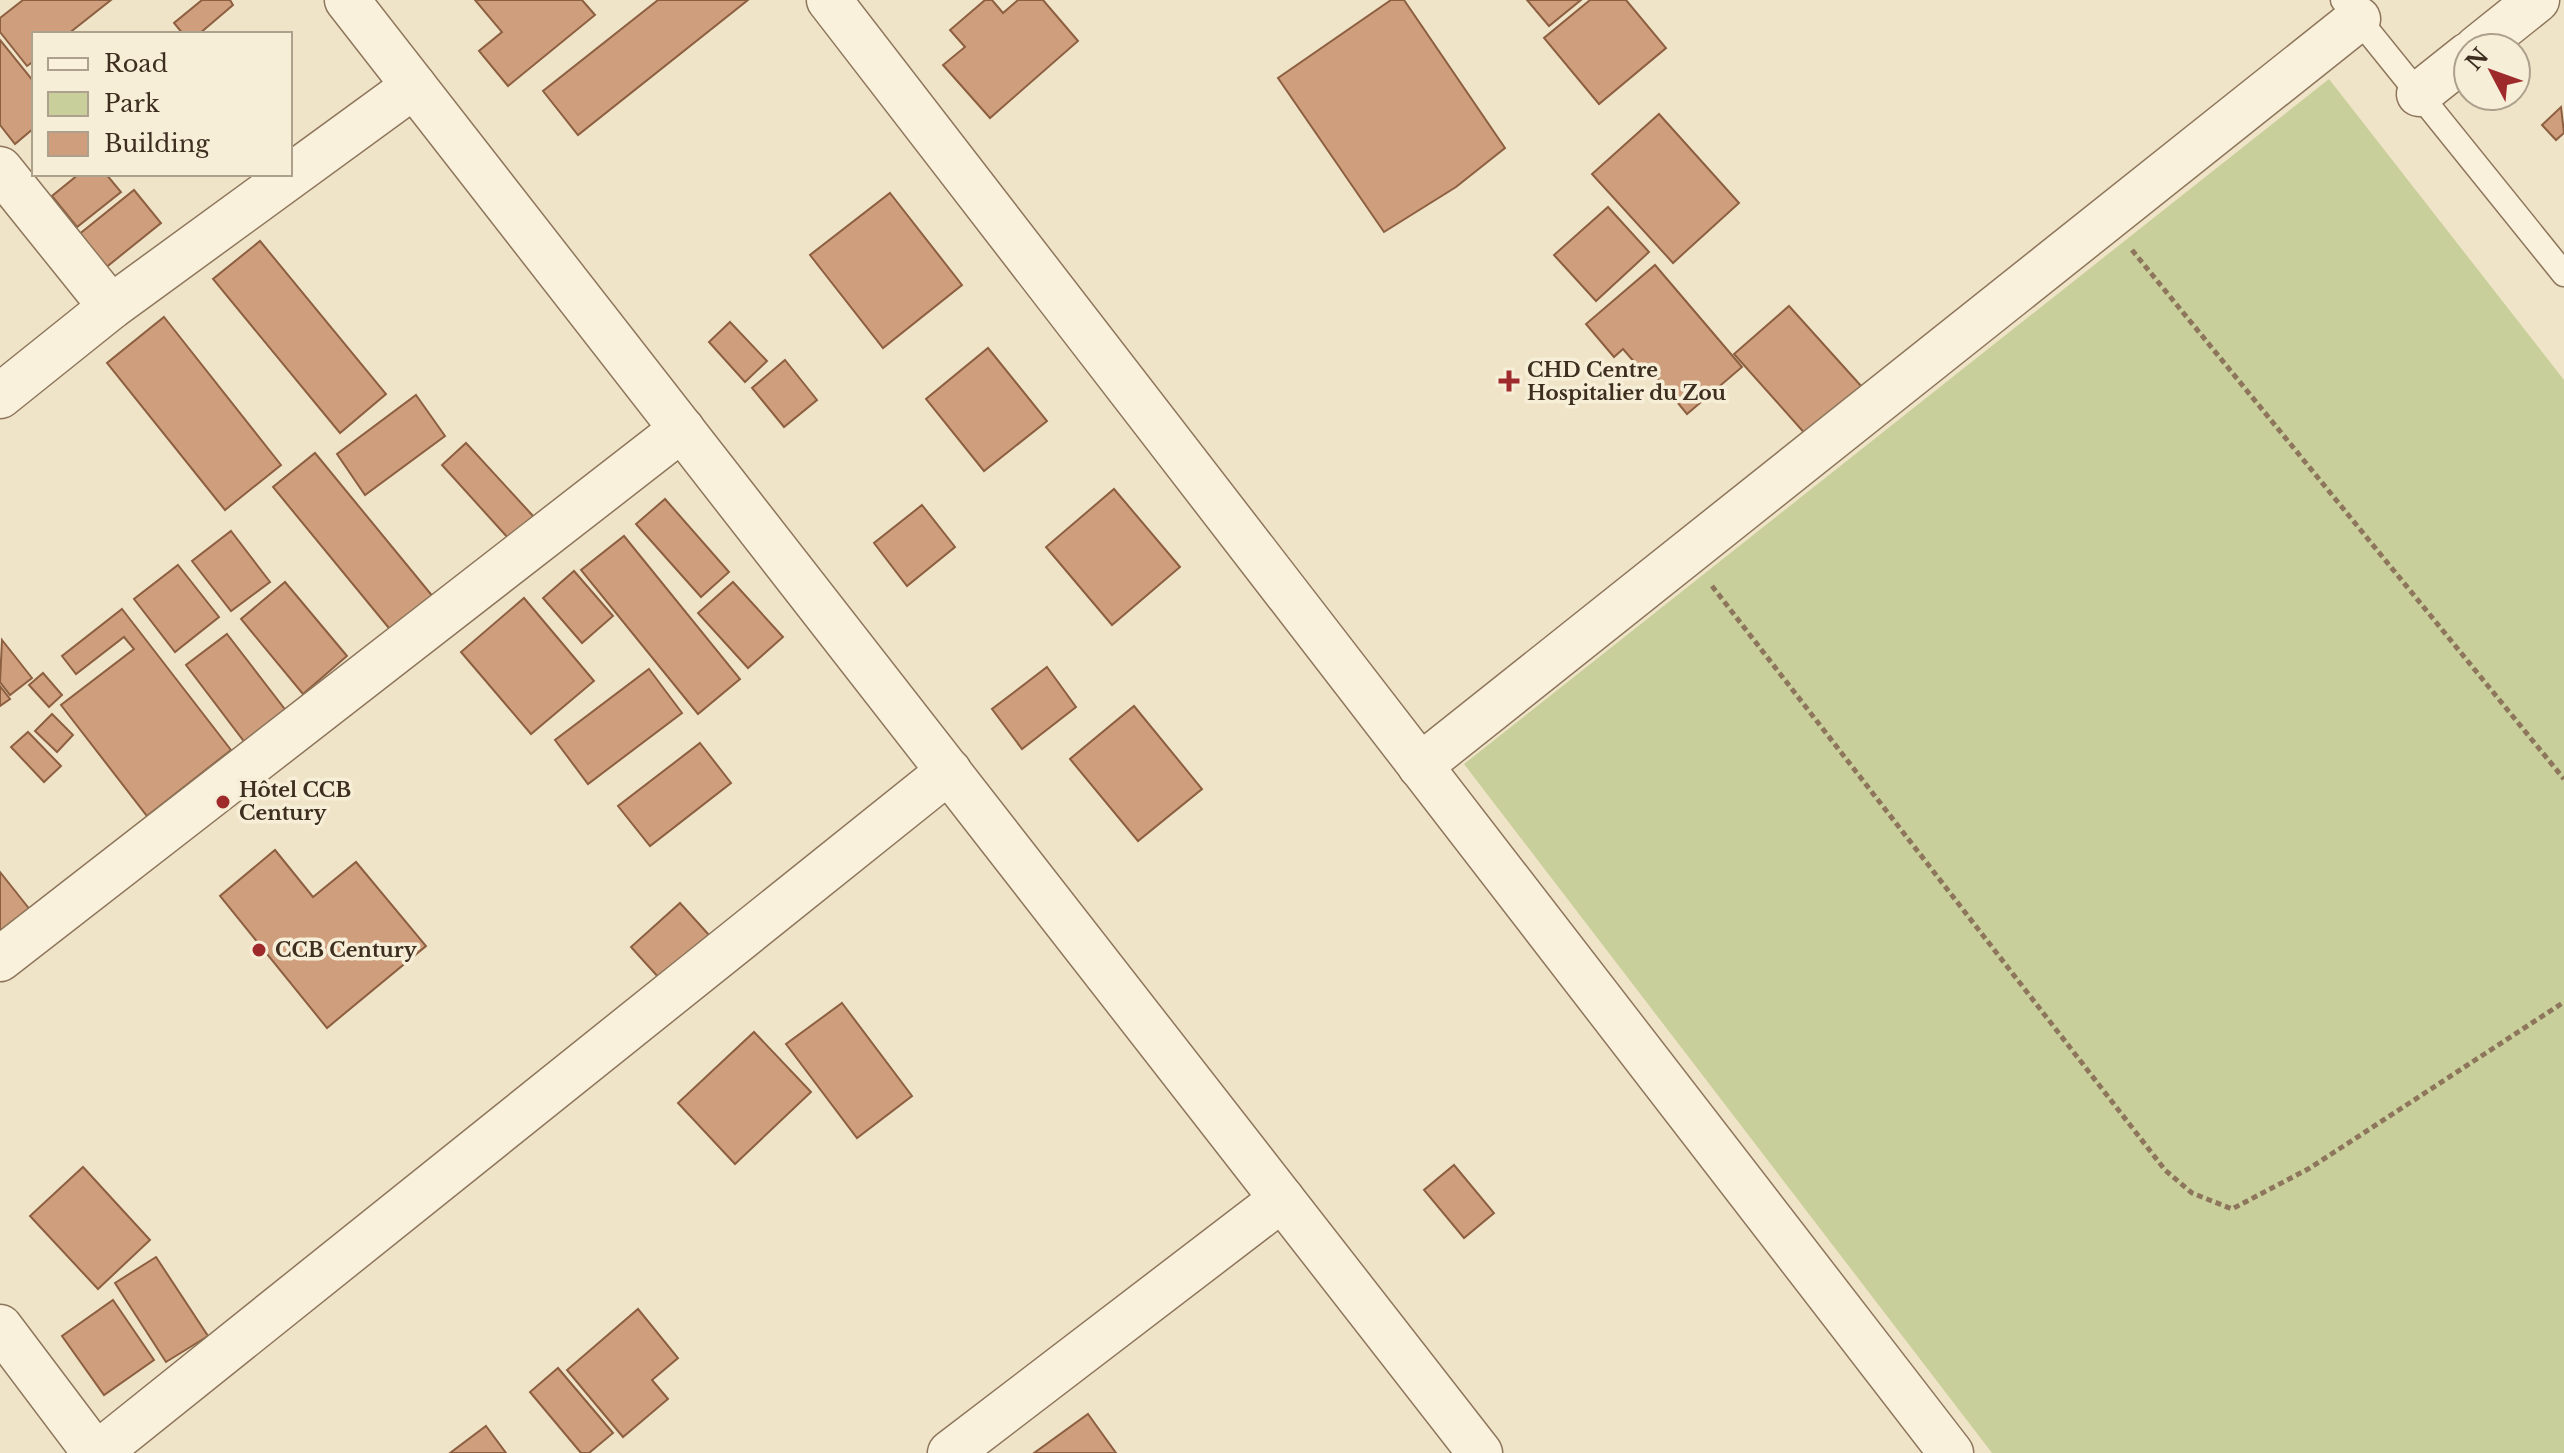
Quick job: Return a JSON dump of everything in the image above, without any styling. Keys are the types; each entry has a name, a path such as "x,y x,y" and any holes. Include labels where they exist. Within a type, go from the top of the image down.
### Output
{"street":[{"path":"347,0 1480,1453"},
{"path":"829,0 1951,1453"},
{"path":"2497,32 2537,0"},
{"path":"1420,766 2107,219 2351,9"},
{"path":"2419,94 2452,68"},
{"path":"292,175 414,86"},
{"path":"0,169 111,307"},
{"path":"0,396 111,307 291,176"},
{"path":"0,959 682,429"},
{"path":"0,1327 96,1453 949,771"},
{"path":"950,1453 1282,1199"}],"lane":[{"path":"2351,9 2564,274"}],"path":[{"path":"2107,219 2564,779"},
{"path":"1687,554 2165,1170 2192,1193 2232,1209 2310,1168 2564,1002"}],"green space":[{"path":"2329,79 2564,380 2564,1453 1992,1453 1464,764"}],"building":[{"path":"23,0 111,0 71,32 32,32 32,62 27,66 0,32 0,18"},
{"path":"202,0 230,0 233,5 201,32 181,32 174,23"},
{"path":"475,0 582,0 595,15 508,86 479,51 502,32"},
{"path":"658,0 748,0 578,135 543,91"},
{"path":"985,0 992,0 1003,13 1018,0 1043,0 1078,41 990,118 943,65 965,47 950,30"},
{"path":"1391,0 1404,0 1505,148 1456,187 1384,232 1278,78"},
{"path":"1527,0 1581,0 1549,26"},
{"path":"1590,0 1626,0 1666,48 1599,104 1544,38"},
{"path":"0,40 32,80 32,130 15,144 0,125"},
{"path":"2561,107 2564,133 2556,140 2542,125"},
{"path":"1659,114 1739,203 1673,263 1592,174"},
{"path":"77,176 108,176 121,192 77,227 52,196"},
{"path":"134,190 161,223 104,269 77,236"},
{"path":"890,193 962,285 883,348 810,255"},
{"path":"1608,207 1649,252 1596,301 1554,255"},
{"path":"260,241 386,394 340,433 213,279"},
{"path":"1655,265 1742,367 1687,414 1654,374 1648,378 1623,349 1614,357 1586,324"},
{"path":"1789,306 1871,397 1816,446 1734,354"},
{"path":"164,317 281,465 225,510 107,363"},
{"path":"730,322 767,361 745,382 709,342"},
{"path":"988,348 1047,421 984,471 926,399"},
{"path":"785,360 817,400 784,427 752,388"},
{"path":"416,395 445,436 365,495 337,454"},
{"path":"466,443 534,517 509,539 442,465"},
{"path":"315,453 434,598 393,633 273,487"},
{"path":"1114,489 1180,567 1112,625 1046,547"},
{"path":"665,499 729,572 701,597 636,524"},
{"path":"922,505 955,547 907,586 874,543"},
{"path":"231,531 270,582 231,611 192,561"},
{"path":"624,536 740,679 698,714 581,570"},
{"path":"178,565 219,617 175,652 134,599"},
{"path":"574,571 613,616 582,643 543,598"},
{"path":"285,582 347,656 303,694 241,619"},
{"path":"733,582 783,637 748,668 698,613"},
{"path":"524,598 594,681 531,734 461,652"},
{"path":"122,609 231,750 147,816 61,705 134,649 124,637 76,674 62,656"},
{"path":"227,634 287,712 246,744 186,665"},
{"path":"2,640 32,678 10,695 0,682"},
{"path":"1047,667 1076,707 1022,749 992,709"},
{"path":"649,669 682,713 588,784 555,740"},
{"path":"43,673 62,695 49,707 29,685"},
{"path":"0,686 10,699 0,706"},
{"path":"1134,706 1202,789 1138,841 1070,759"},
{"path":"52,714 73,735 57,752 35,731"},
{"path":"28,732 61,766 44,782 11,747"},
{"path":"700,743 731,783 650,846 618,806"},
{"path":"275,850 313,897 356,862 426,946 327,1028 220,896"},
{"path":"0,872 31,911 0,936"},
{"path":"680,903 709,935 660,979 631,947"},
{"path":"842,1003 912,1096 857,1138 786,1044"},
{"path":"754,1032 811,1092 735,1164 678,1103"},
{"path":"1454,1165 1494,1213 1464,1238 1424,1190"},
{"path":"83,1167 150,1240 98,1289 30,1216"},
{"path":"156,1257 208,1336 166,1362 115,1283"},
{"path":"113,1300 154,1360 104,1395 62,1336"},
{"path":"638,1309 678,1358 652,1380 668,1399 623,1437 567,1370"},
{"path":"558,1368 613,1433 589,1453 581,1453 530,1392"},
{"path":"1088,1414 1116,1453 1034,1453"},
{"path":"486,1426 506,1453 450,1453"}],"place":[{"name":"CHD Centre Hospitalier du Zou","path":"1509,381"},
{"name":"Hôtel CCB Century","path":"223,802"},
{"name":"CCB Century","path":"259,950"}]}
